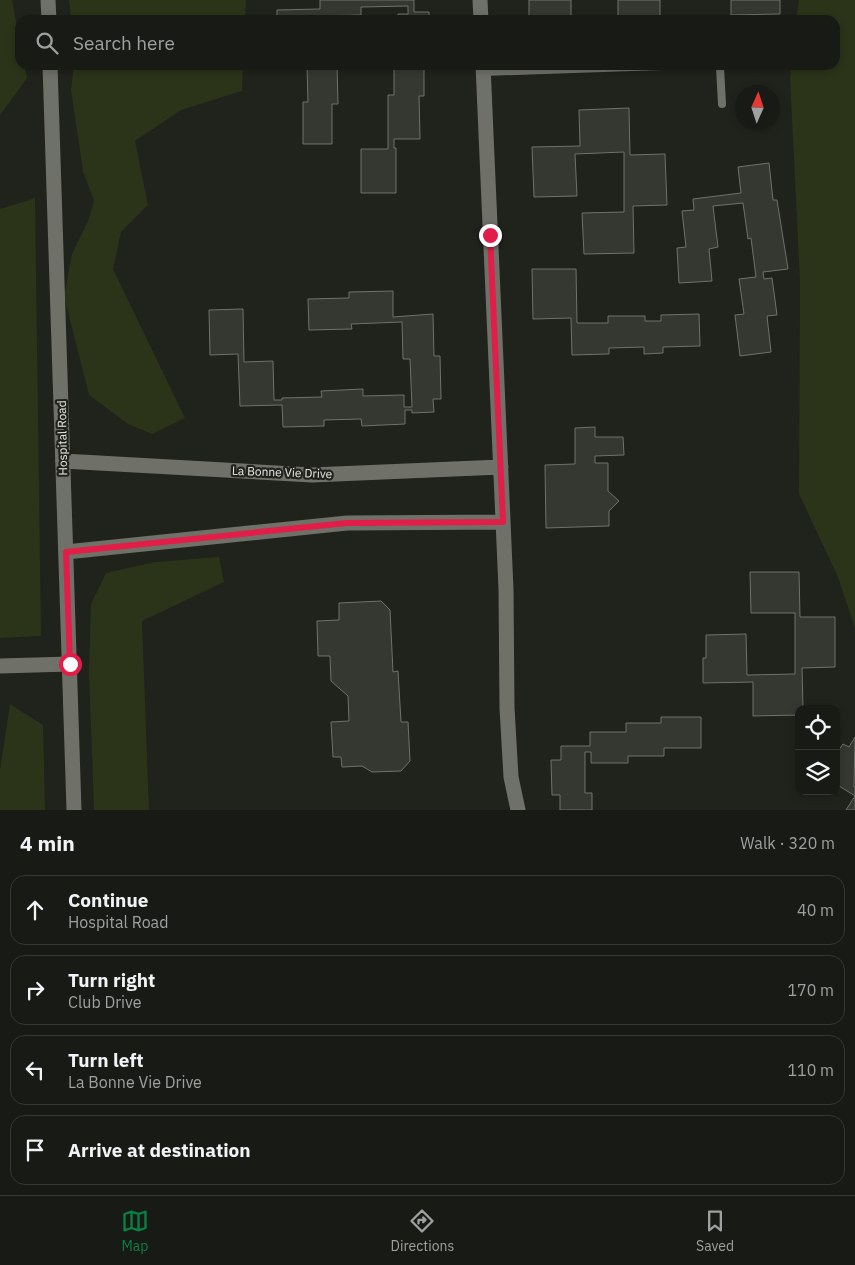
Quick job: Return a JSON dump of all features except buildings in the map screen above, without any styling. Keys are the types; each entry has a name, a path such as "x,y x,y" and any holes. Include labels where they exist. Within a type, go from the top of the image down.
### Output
{"street":[{"path":"48,0 49,15"},
{"path":"480,0 480,15"},
{"name":"Hospital Road","path":"50,70 74,810"},
{"path":"483,70 506,589 507,708 511,777 518,810"},
{"name":"La Bonne Vie Drive","path":"63,461 312,475 500,467"},
{"path":"66,552 347,523 503,522"},
{"path":"0,666 70,664"}],"lane":[{"path":"720,70 722,104"}],"green space":[{"path":"0,0 12,0 15,16 15,70 25,70 27,78 0,115"},
{"path":"69,0 246,0 245,15 70,15"},
{"path":"799,0 855,0 855,629 838,577 799,494 800,282 791,70 840,70 840,15 797,15"},
{"path":"73,70 243,70 242,91 181,110 135,141 148,205 121,232 113,269 185,418 152,434 128,424 89,395 64,296 72,254 88,221 94,201 83,171 71,90"},
{"path":"35,198 41,636 0,638 0,209"},
{"path":"219,557 224,582 142,621 149,810 94,810 89,672 91,604 106,573 155,562"},
{"path":"10,704 43,725 45,810 0,810 0,770"}],"route":[{"path":"70,664 66,552 347,523 503,522 490,235"}]}
